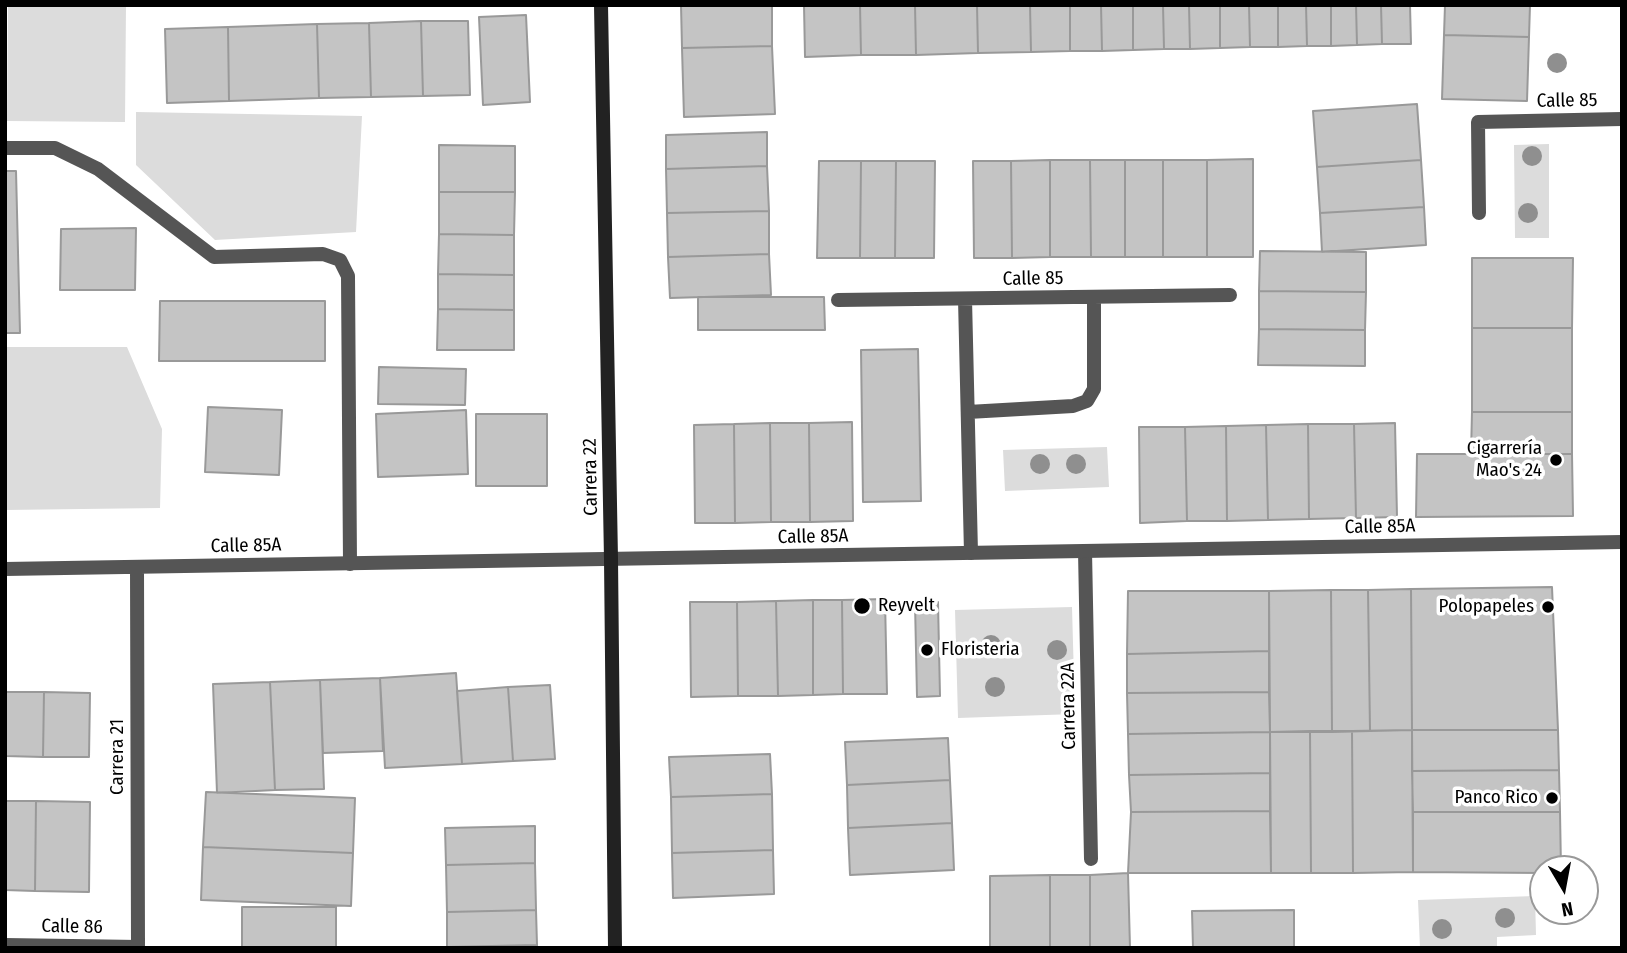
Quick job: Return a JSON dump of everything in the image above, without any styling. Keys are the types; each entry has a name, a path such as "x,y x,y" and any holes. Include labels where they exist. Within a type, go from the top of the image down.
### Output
{"street":[{"name":"Carrera 22","path":"601,5 615,948"},
{"name":"Calle 85","path":"1479,213 1478,122 1622,119"},
{"path":"5,148 55,148 98,169 214,257 323,254 340,260 348,276 350,564"},
{"name":"Calle 85","path":"838,300 1230,295"},
{"path":"968,412 1073,406 1087,401 1094,389 1094,297"},
{"path":"965,299 971,553"},
{"name":"Calle 85A","path":"5,569 1622,542"},
{"name":"Carrera 22A","path":"1085,551 1091,859"},
{"name":"Carrera 21","path":"136,567 138,947"},
{"name":"Calle 86","path":"5,946 138,947"}],"shaded area":[{"path":"8,5 126,5 125,122 7,121"},
{"path":"136,112 362,116 356,232 215,240 136,165"},
{"path":"1549,144 1549,238 1515,238 1514,145"},
{"path":"5,347 127,347 162,429 160,508 5,510"},
{"path":"1107,447 1109,487 1005,491 1003,450"},
{"path":"1072,607 1075,714 958,718 955,610"},
{"path":"1529,896 1529,925 1536,925 1536,935 1497,937 1497,948 1420,948 1418,900"}],"building":[{"path":"681,5 772,5 772,46 682,48"},
{"path":"804,5 860,5 861,55 805,57"},
{"path":"860,5 915,5 916,55 861,55"},
{"path":"915,5 977,5 978,53 916,55"},
{"path":"977,5 1030,5 1031,52 978,53"},
{"path":"1030,5 1070,5 1070,51 1031,52"},
{"path":"1070,5 1101,5 1102,51 1070,51"},
{"path":"1101,5 1133,5 1133,50 1102,51"},
{"path":"1133,5 1163,5 1164,49 1133,50"},
{"path":"1163,5 1189,5 1190,49 1164,49"},
{"path":"1189,5 1220,5 1220,48 1190,49"},
{"path":"1220,5 1249,5 1250,47 1220,48"},
{"path":"1249,5 1278,5 1278,47 1250,47"},
{"path":"1278,5 1306,5 1307,46 1278,47"},
{"path":"1306,5 1331,5 1331,46 1307,46"},
{"path":"1331,5 1356,5 1357,45 1331,46"},
{"path":"1356,5 1381,5 1382,44 1357,45"},
{"path":"1381,5 1410,5 1411,44 1382,44"},
{"path":"1445,5 1530,5 1529,37 1444,35"},
{"path":"526,15 530,102 483,105 479,17"},
{"path":"421,21 423,96 371,97 369,23"},
{"path":"421,21 468,21 470,95 423,96"},
{"path":"369,23 371,97 319,98 317,24"},
{"path":"317,24 319,98 229,101 228,27"},
{"path":"228,27 229,101 167,103 165,29"},
{"path":"1444,35 1529,37 1527,101 1442,99"},
{"path":"772,46 775,114 684,117 682,48"},
{"path":"1417,104 1421,160 1317,167 1313,111"},
{"path":"767,132 767,166 666,169 666,135"},
{"path":"439,145 515,146 515,192 439,192"},
{"path":"1253,159 1253,257 1207,257 1207,160"},
{"path":"1050,160 1090,160 1091,257 1050,257"},
{"path":"1050,160 1050,257 1012,258 1011,161"},
{"path":"1090,160 1125,160 1125,257 1091,257"},
{"path":"1125,160 1163,160 1163,257 1125,257"},
{"path":"1163,160 1207,160 1207,257 1163,257"},
{"path":"1421,160 1424,207 1320,213 1317,167"},
{"path":"819,161 861,161 860,258 817,258"},
{"path":"861,161 896,161 895,258 860,258"},
{"path":"896,161 935,161 934,258 895,258"},
{"path":"973,161 1011,161 1012,258 974,258"},
{"path":"767,166 769,211 667,213 666,169"},
{"path":"5,171 16,171 20,333 5,333"},
{"path":"439,192 515,192 514,235 439,234"},
{"path":"1424,207 1426,245 1322,252 1320,213"},
{"path":"769,211 769,254 668,257 667,213"},
{"path":"136,228 135,290 60,290 61,229"},
{"path":"439,234 514,235 514,275 438,274"},
{"path":"1260,251 1366,252 1366,292 1259,291"},
{"path":"769,254 771,295 670,298 668,257"},
{"path":"1472,258 1573,258 1572,328 1472,328"},
{"path":"438,274 514,275 514,310 438,309"},
{"path":"1259,291 1366,292 1365,330 1259,329"},
{"path":"698,297 824,297 825,330 698,330"},
{"path":"160,301 325,301 325,361 159,361"},
{"path":"438,309 514,310 514,350 437,350"},
{"path":"1472,328 1572,328 1572,412 1472,412"},
{"path":"1259,329 1365,330 1365,366 1258,365"},
{"path":"918,349 921,501 863,502 861,350"},
{"path":"379,367 466,369 465,405 378,404"},
{"path":"208,407 282,410 279,475 205,472"},
{"path":"466,410 468,474 378,477 376,414"},
{"path":"1472,412 1572,412 1572,454 1471,454"},
{"path":"476,414 547,414 547,486 476,486"},
{"path":"852,422 853,521 810,522 809,423"},
{"path":"770,423 771,522 735,523 734,424"},
{"path":"770,423 809,423 810,522 771,522"},
{"path":"1395,423 1397,517 1356,518 1354,424"},
{"path":"734,424 735,523 695,523 694,425"},
{"path":"1308,424 1309,519 1268,520 1266,425"},
{"path":"1308,424 1354,424 1356,518 1309,519"},
{"path":"1266,425 1268,520 1227,521 1226,426"},
{"path":"1226,426 1227,521 1187,521 1185,427"},
{"path":"1139,427 1185,427 1187,521 1140,523"},
{"path":"1417,454 1572,454 1573,516 1416,517"},
{"path":"1552,587 1558,730 1412,730 1411,589"},
{"path":"1411,589 1412,730 1370,731 1368,590"},
{"path":"1331,590 1332,732 1270,732 1269,591"},
{"path":"1331,590 1368,590 1370,731 1332,732"},
{"path":"1128,591 1269,591 1269,651 1127,654"},
{"path":"885,599 887,694 843,694 842,600"},
{"path":"813,600 813,695 778,696 776,601"},
{"path":"813,600 842,600 843,694 813,695"},
{"path":"776,601 778,696 738,696 737,602"},
{"path":"690,602 737,602 738,696 691,697"},
{"name":"Floristeria","path":"938,602 940,696 917,697 915,603"},
{"path":"1269,651 1269,692 1127,693 1127,654"},
{"path":"456,673 462,764 385,768 380,678"},
{"path":"380,678 383,751 323,753 320,680"},
{"path":"320,680 324,789 275,790 270,682"},
{"path":"270,682 275,790 217,793 213,684"},
{"path":"550,685 555,759 513,761 508,687"},
{"path":"508,687 513,761 462,764 457,691"},
{"path":"5,692 44,692 43,757 5,756"},
{"path":"44,692 90,693 89,757 43,757"},
{"path":"1269,692 1270,732 1128,734 1127,693"},
{"path":"1412,730 1413,872 1353,873 1352,731"},
{"path":"1412,730 1558,730 1559,770 1412,771"},
{"path":"1310,731 1311,873 1271,873 1270,732"},
{"path":"1310,731 1352,731 1353,873 1311,873"},
{"path":"1270,732 1270,773 1129,775 1128,734"},
{"path":"948,738 950,780 847,785 845,742"},
{"path":"770,754 772,794 671,797 669,757"},
{"path":"1559,770 1560,812 1413,812 1412,771"},
{"path":"1270,773 1270,811 1131,812 1129,775"},
{"path":"950,780 952,823 848,828 847,785"},
{"path":"206,792 355,798 353,853 203,847"},
{"path":"772,794 773,850 672,853 671,797"},
{"path":"5,801 36,801 35,891 5,890"},
{"path":"36,801 90,802 89,892 35,891"},
{"path":"1270,811 1271,873 1128,873 1131,812"},
{"path":"1413,812 1560,812 1561,855 1529,855 1529,873 1413,872"},
{"path":"952,823 954,870 850,875 848,828"},
{"path":"535,826 535,863 446,865 445,828"},
{"path":"203,847 353,853 351,906 201,900"},
{"path":"773,850 774,894 673,898 672,853"},
{"path":"535,863 536,910 447,912 446,865"},
{"path":"1128,873 1130,948 1090,948 1090,875"},
{"path":"1050,875 1050,948 990,948 990,876"},
{"path":"1050,875 1090,875 1090,948 1050,948"},
{"path":"242,907 336,907 336,948 242,948"},
{"path":"536,910 537,945 447,947 447,912"},
{"path":"1294,910 1294,948 1193,948 1192,911"},
{"path":"537,945 537,948 447,947"}],"place":[{"name":"Cigarrería Mao's 24","path":"1556,460"},
{"name":"Reyvelt","path":"862,606"},
{"name":"Polopapeles","path":"1548,607"},
{"name":"Floristeria","path":"927,650"},
{"name":"Panco Rico","path":"1552,798"}]}
